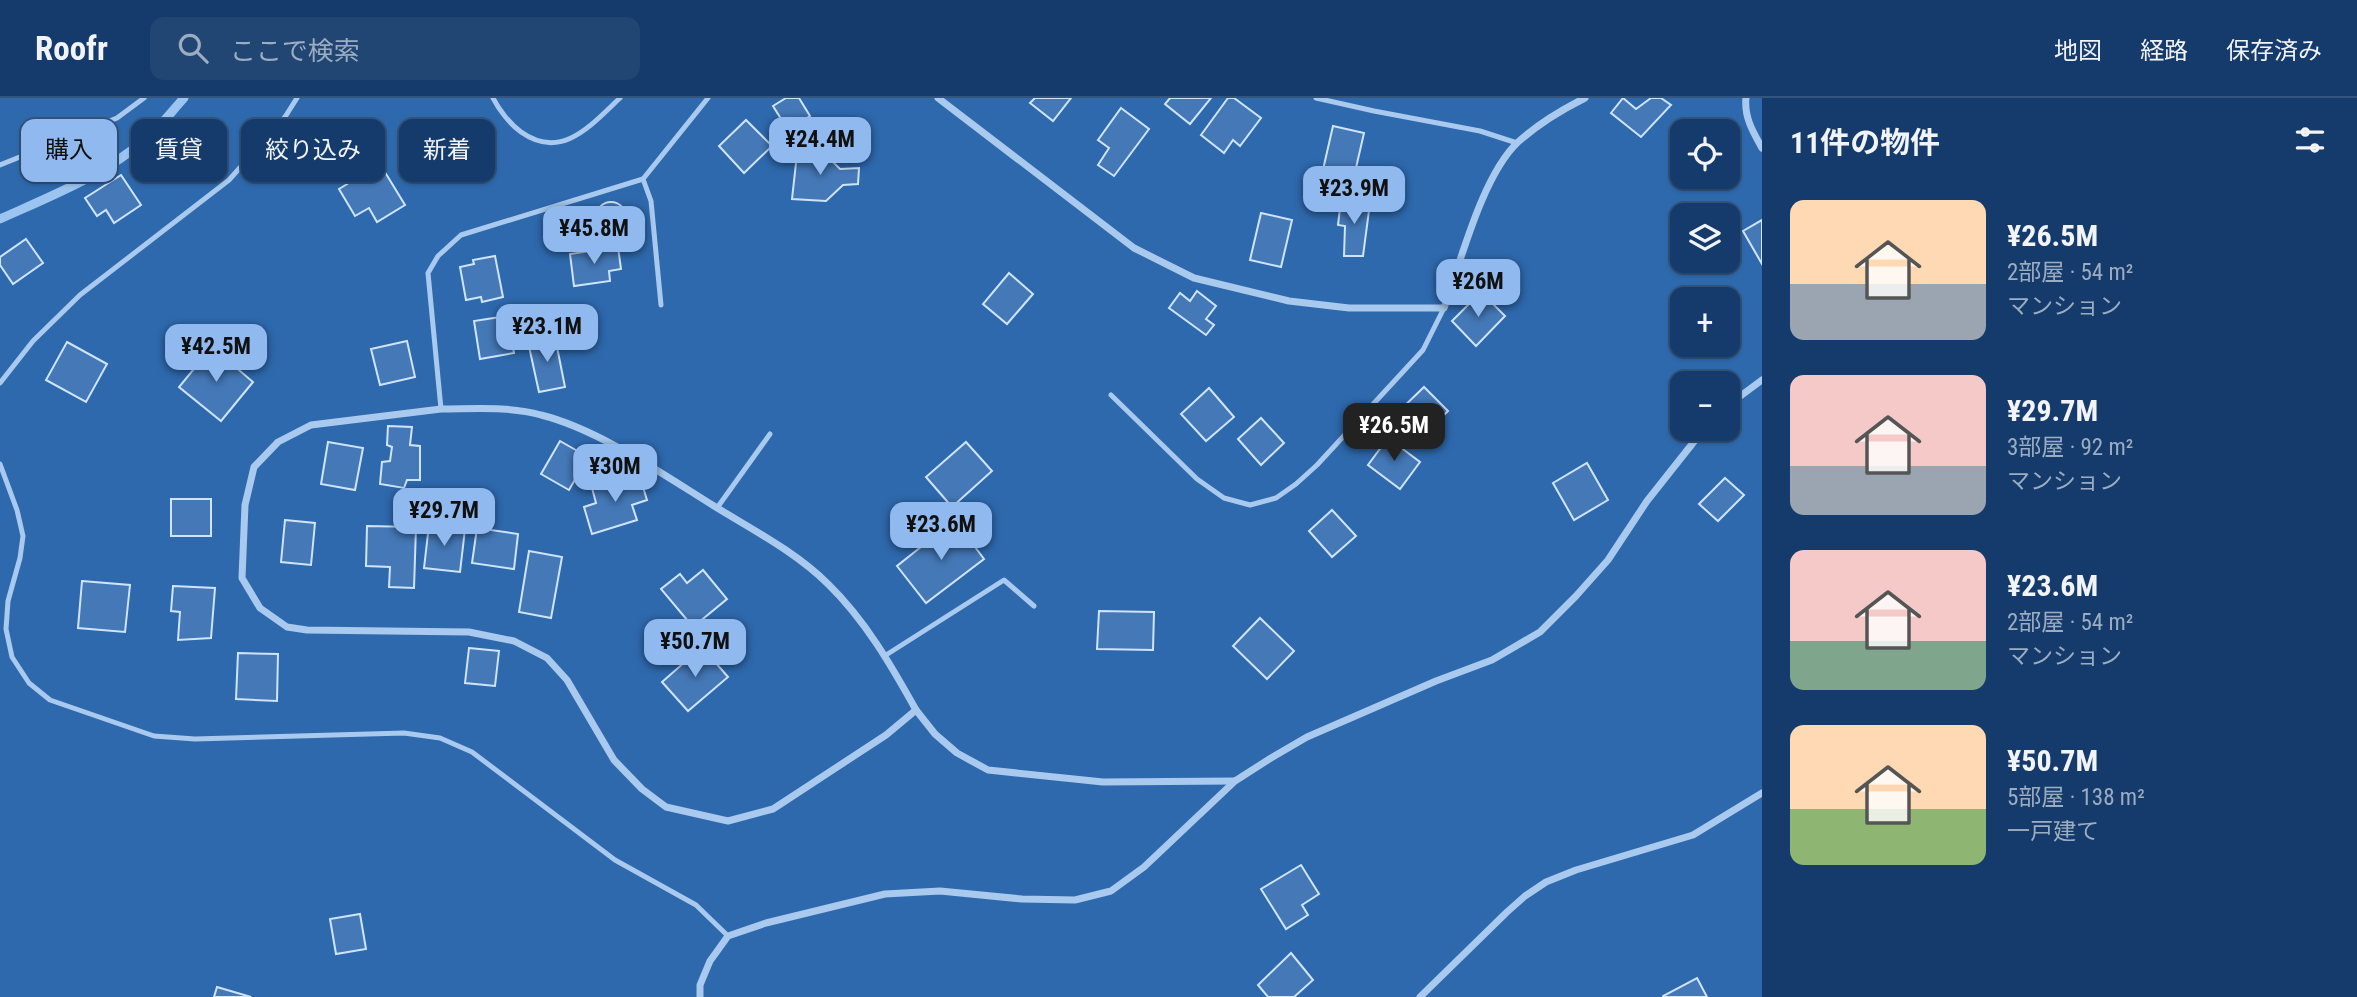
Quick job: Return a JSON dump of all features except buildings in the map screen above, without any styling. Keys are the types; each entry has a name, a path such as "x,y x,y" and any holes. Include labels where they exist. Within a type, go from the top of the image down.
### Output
{"street":[{"path":"938,98 1134,248 1194,278 1289,301 1337,307 1444,308 1483,198 1496,170 1517,143 1554,114 1585,98"},
{"path":"1746,98 1748,120 1762,148"},
{"path":"1740,396 1762,380"},
{"path":"916,710 886,735 773,809 728,821 666,807 642,789 614,760 568,680 547,658 514,640 469,632 287,627 260,608 242,578 245,505 254,467 278,442 311,425 441,409 512,409 542,415 583,429 786,550 826,582 847,604 886,655 916,710 935,734 957,753 988,770 1103,782 1235,781"},
{"path":"700,997 700,985 710,961 728,936 766,923 885,894 940,891 1022,899 1075,900 1111,891 1144,867 1235,781 1307,737 1436,681 1492,660 1540,632 1608,560 1647,501 1694,441"},
{"path":"1420,997 1507,912 1546,882 1576,870 1693,835 1762,793"}],"lane":[{"path":"0,165 117,118 144,98"},
{"path":"0,383 33,341 80,295 229,180 278,125 297,98"},
{"path":"493,98 517,129 532,139 549,145 570,139 590,127 620,98"},
{"path":"441,409 428,273 438,256 461,235 643,179 708,98"},
{"path":"1317,98 1479,131 1517,143"},
{"path":"643,179 651,201 661,305"},
{"path":"1111,395 1198,479 1224,498 1250,505 1276,498 1317,465 1423,350 1444,308"},
{"path":"718,508 770,433"},
{"path":"0,464 18,510 23,536 8,601 6,629 12,657 29,683 50,701 155,736 195,738 404,733 440,738 472,752 615,860 696,905 728,936"},
{"path":"886,655 1004,580 1034,606"}],"shaded area":[{"path":"0,98 1762,98 1762,997 0,997"}],"waterway":[{"path":"0,219 77,184 113,163 152,133 184,98"}]}
